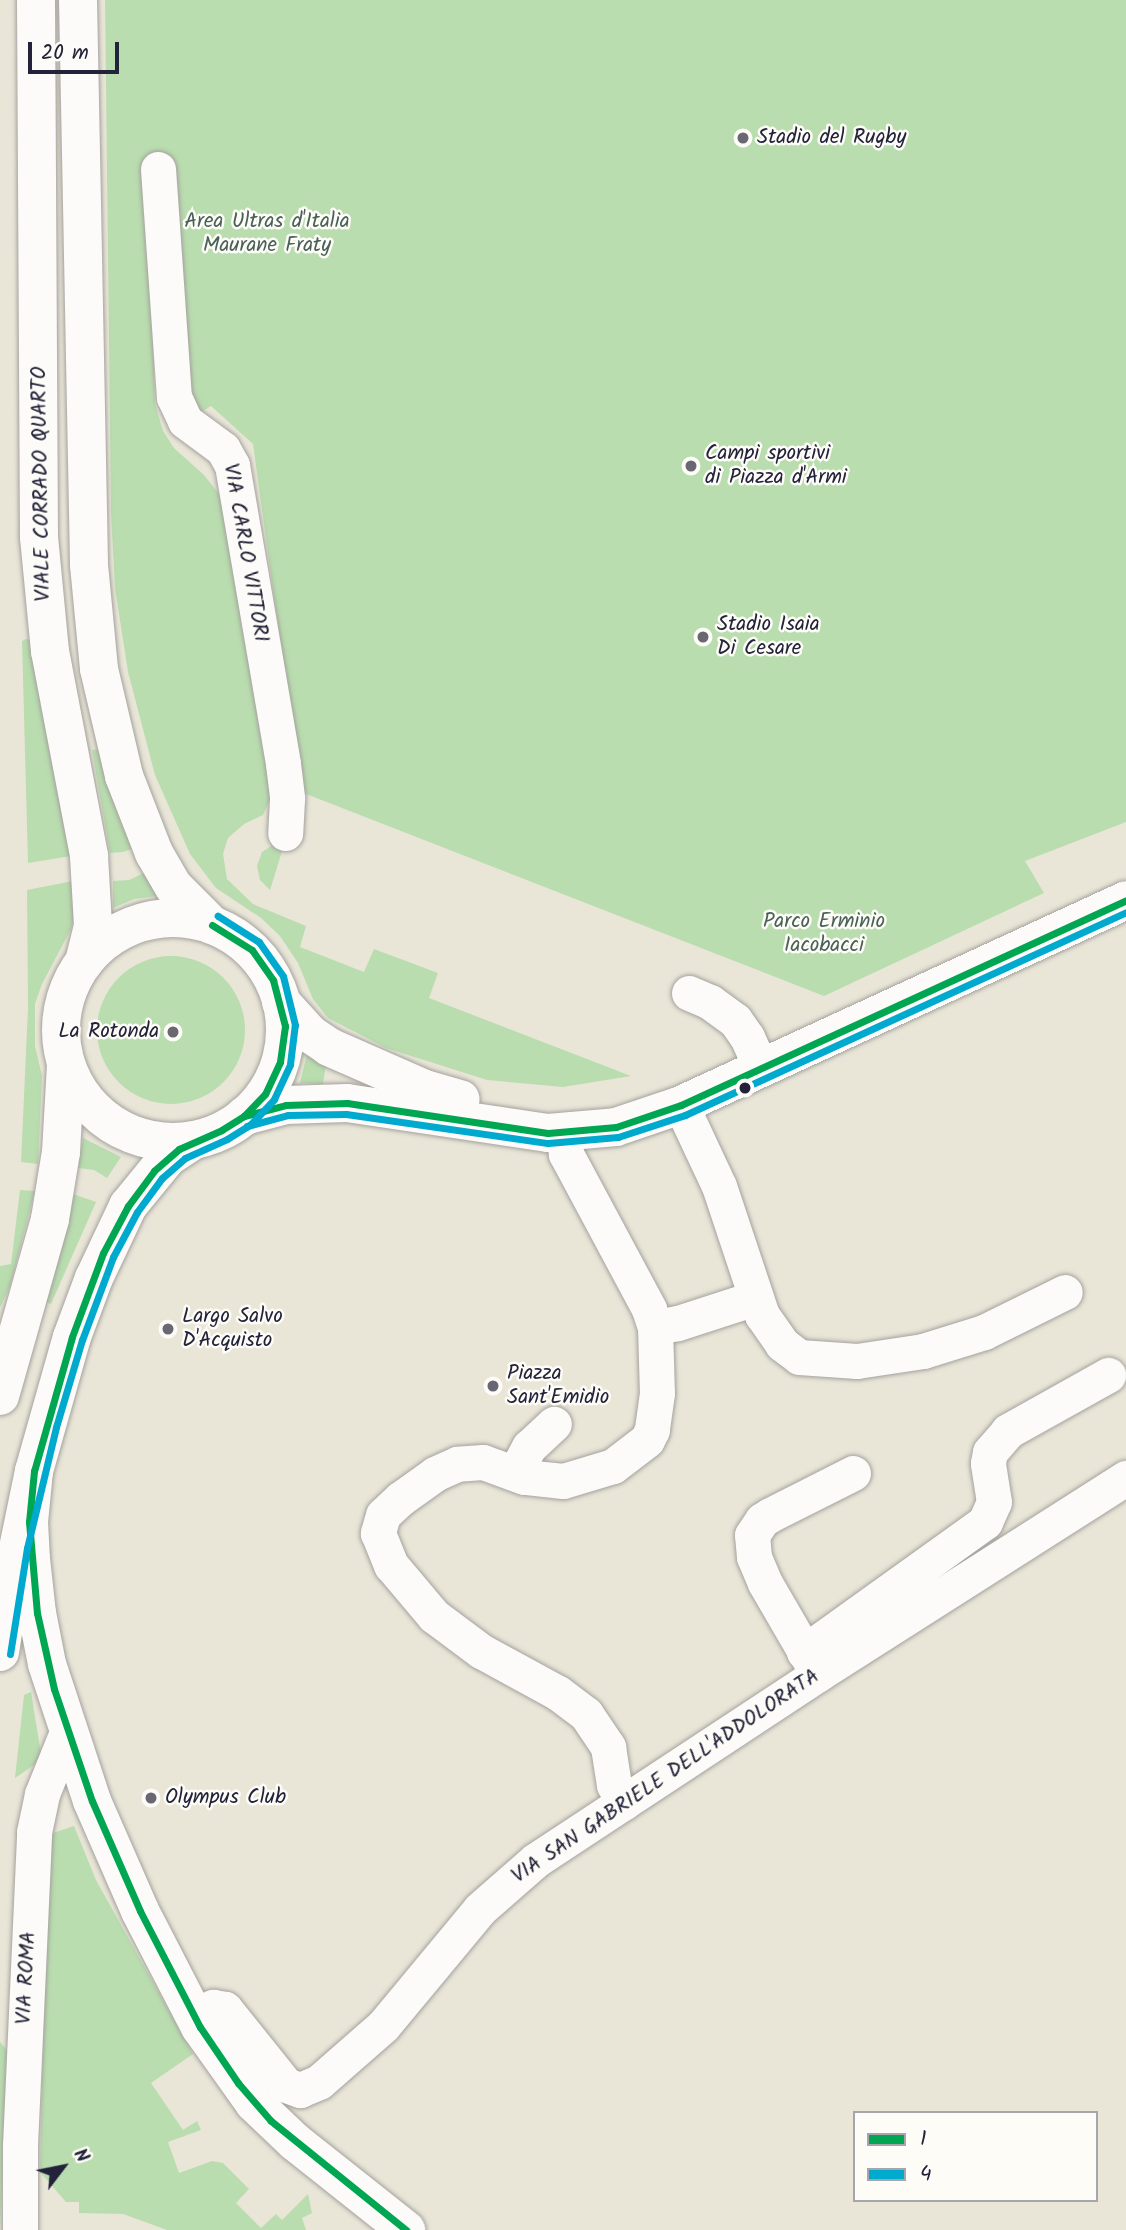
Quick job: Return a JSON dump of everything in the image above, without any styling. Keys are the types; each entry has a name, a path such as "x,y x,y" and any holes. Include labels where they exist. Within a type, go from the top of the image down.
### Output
{"main road":[{"name":"VIALE CORRADO QUARTO","path":"36,0 39,537 50,651 89,856 93,926 84,962"},
{"path":"0,1652 10,1582 34,1471 72,1337 118,1223 167,1157 194,1140 222,1130 244,1116 265,1094 280,1062 285,1038 281,1002 273,980 252,950 212,925 174,887 142,828 113,738 99,669 89,565 79,0"},
{"path":"244,1116 286,1105 347,1102 472,1123 564,1133 616,1127 681,1105 1126,900"},
{"path":"194,1140 156,1140 120,1128 83,1096 66,1062 61,1039 62,1016 67,993 84,962 109,937 141,922 177,918 212,925"},
{"path":"281,1002 315,1038 369,1066 449,1097 515,1108 557,1112 634,1104 761,1069"},
{"path":"0,1396 50,1219 62,1142 66,1062"},
{"path":"34,1471 29,1522 37,1613 51,1679 67,1732 124,1878 194,2015 221,2059 261,2111 406,2230"}],"street":[{"name":"VIA CARLO VITTORI","path":"158,169 174,397 185,421 223,449 232,465 283,764 287,799 285,833"},
{"path":"689,993 709,1002 735,1020 747,1037 761,1069"},
{"path":"681,1105 728,1209 755,1298 775,1336 793,1353 811,1360 857,1361 923,1351 954,1342 1065,1292"},
{"path":"564,1133 566,1154 649,1309 655,1327 657,1393 647,1440 639,1450 613,1466 580,1479 552,1482 482,1462 457,1464 435,1474 400,1499 383,1515 378,1526 380,1543 391,1565 434,1616 481,1651 558,1693 586,1714 608,1747 615,1789 624,1802"},
{"path":"655,1327 678,1323 755,1298"},
{"path":"853,1473 770,1515 762,1520 752,1535 758,1569 811,1663 985,1522 994,1502 988,1463 990,1451 1008,1431 1108,1375"},
{"path":"515,1473 529,1447 554,1424"},
{"name":"VIA SAN GABRIELE DELL'ADDOLORATA","path":"194,2015 213,2007 225,2009 286,2085 300,2090 314,2085 333,2073 383,2026 481,1909 536,1860 624,1802 811,1663 1126,1478"},
{"name":"VIA ROMA","path":"20,2230 20,2145 34,1832 42,1794 67,1732"}],"green space":[{"name":"Campi sportivi di Piazza d'Armi","path":"105,0 1126,0 1126,822 1025,861 1044,893 824,996 301,792 253,444 211,406 201,412 184,385 148,171 155,404 163,431 174,448 204,475 223,499 272,795 263,815 244,824 228,838 223,854 227,879 253,904 306,926 300,947 364,972 374,949 438,973 429,998 631,1076 563,1087 487,1080 386,1048 328,1018 313,999 298,963 280,936 261,918 216,888 190,854 155,775 128,672 115,588 111,512"},
{"path":"30,640 71,856 28,863 22,641"},
{"path":"100,749 134,848 123,852 110,853 92,750"},
{"path":"273,845 284,845 270,890 260,880 257,866 262,852"},
{"path":"144,873 157,896 134,899 113,908 113,881 129,880"},
{"path":"73,881 77,904 71,929 42,984 35,1004 35,1046 42,1076 38,1164 21,1162 28,1008 27,890"},
{"path":"171,956 199,962 212,968 223,978 233,989 239,1002 245,1030 239,1058 233,1071 223,1082 212,1092 199,1098 171,1104 143,1098 130,1092 119,1082 109,1071 103,1058 97,1030 103,1002 109,989 119,978 130,968 143,962"},
{"path":"307,1054 326,1064 323,1084 300,1083"},
{"path":"83,1138 121,1157 107,1178 94,1170 78,1168"},
{"path":"20,1190 35,1191 10,1286 0,1308 0,1266 11,1264"},
{"path":"73,1194 96,1202 51,1304 45,1302"},
{"path":"31,1692 41,1754 34,1765 15,1778 24,1695"},
{"path":"74,1826 96,1880 193,2054 151,2083 183,2130 197,2121 201,2130 168,2142 179,2173 212,2161 223,2163 249,2189 236,2203 261,2228 276,2214 282,2220 308,2194 312,2213 302,2218 306,2230 167,2230 123,2214 79,2213 79,2202 66,2202 40,2172 46,1896 41,1837"},
{"path":"0,2042 8,2052 0,2230"}],"transit line":[{"name":"1","path":"244,1116 286,1105 347,1103 548,1133 616,1127 681,1105 1126,900"},
{"name":"4","path":"247,1126 288,1115 346,1114 548,1143 618,1137 685,1115 1126,912"},
{"name":"4","path":"10,1654 27,1548 56,1427 82,1340 113,1257 137,1212 162,1178 185,1158 227,1139 251,1124 274,1099 290,1064 295,1025 283,976 259,942 218,916"},
{"name":"1","path":"212,925 252,950 273,980 285,1026 280,1062 265,1094 244,1116 222,1130 179,1149 154,1171 128,1206 103,1253 72,1337 34,1471 29,1522 37,1613 54,1689 92,1801 140,1911 200,2027 238,2083 271,2121 406,2230"}],"place":[{"name":"Stadio del Rugby","path":"743,138"},
{"name":"Campi sportivi di Piazza d'Armi","path":"691,466"},
{"name":"Stadio Isaia Di Cesare","path":"703,637"},
{"name":"La Rotonda","path":"173,1032"},
{"name":"Largo Salvo D'Acquisto","path":"168,1329"},
{"name":"Piazza Sant'Emidio","path":"493,1386"},
{"name":"Olympus Club","path":"151,1798"}],"park label":[{"name":"Area Ultras d'Italia Maurane Fraty","path":"267,234"},
{"name":"Parco Erminio Iacobacci","path":"824,934"}]}
